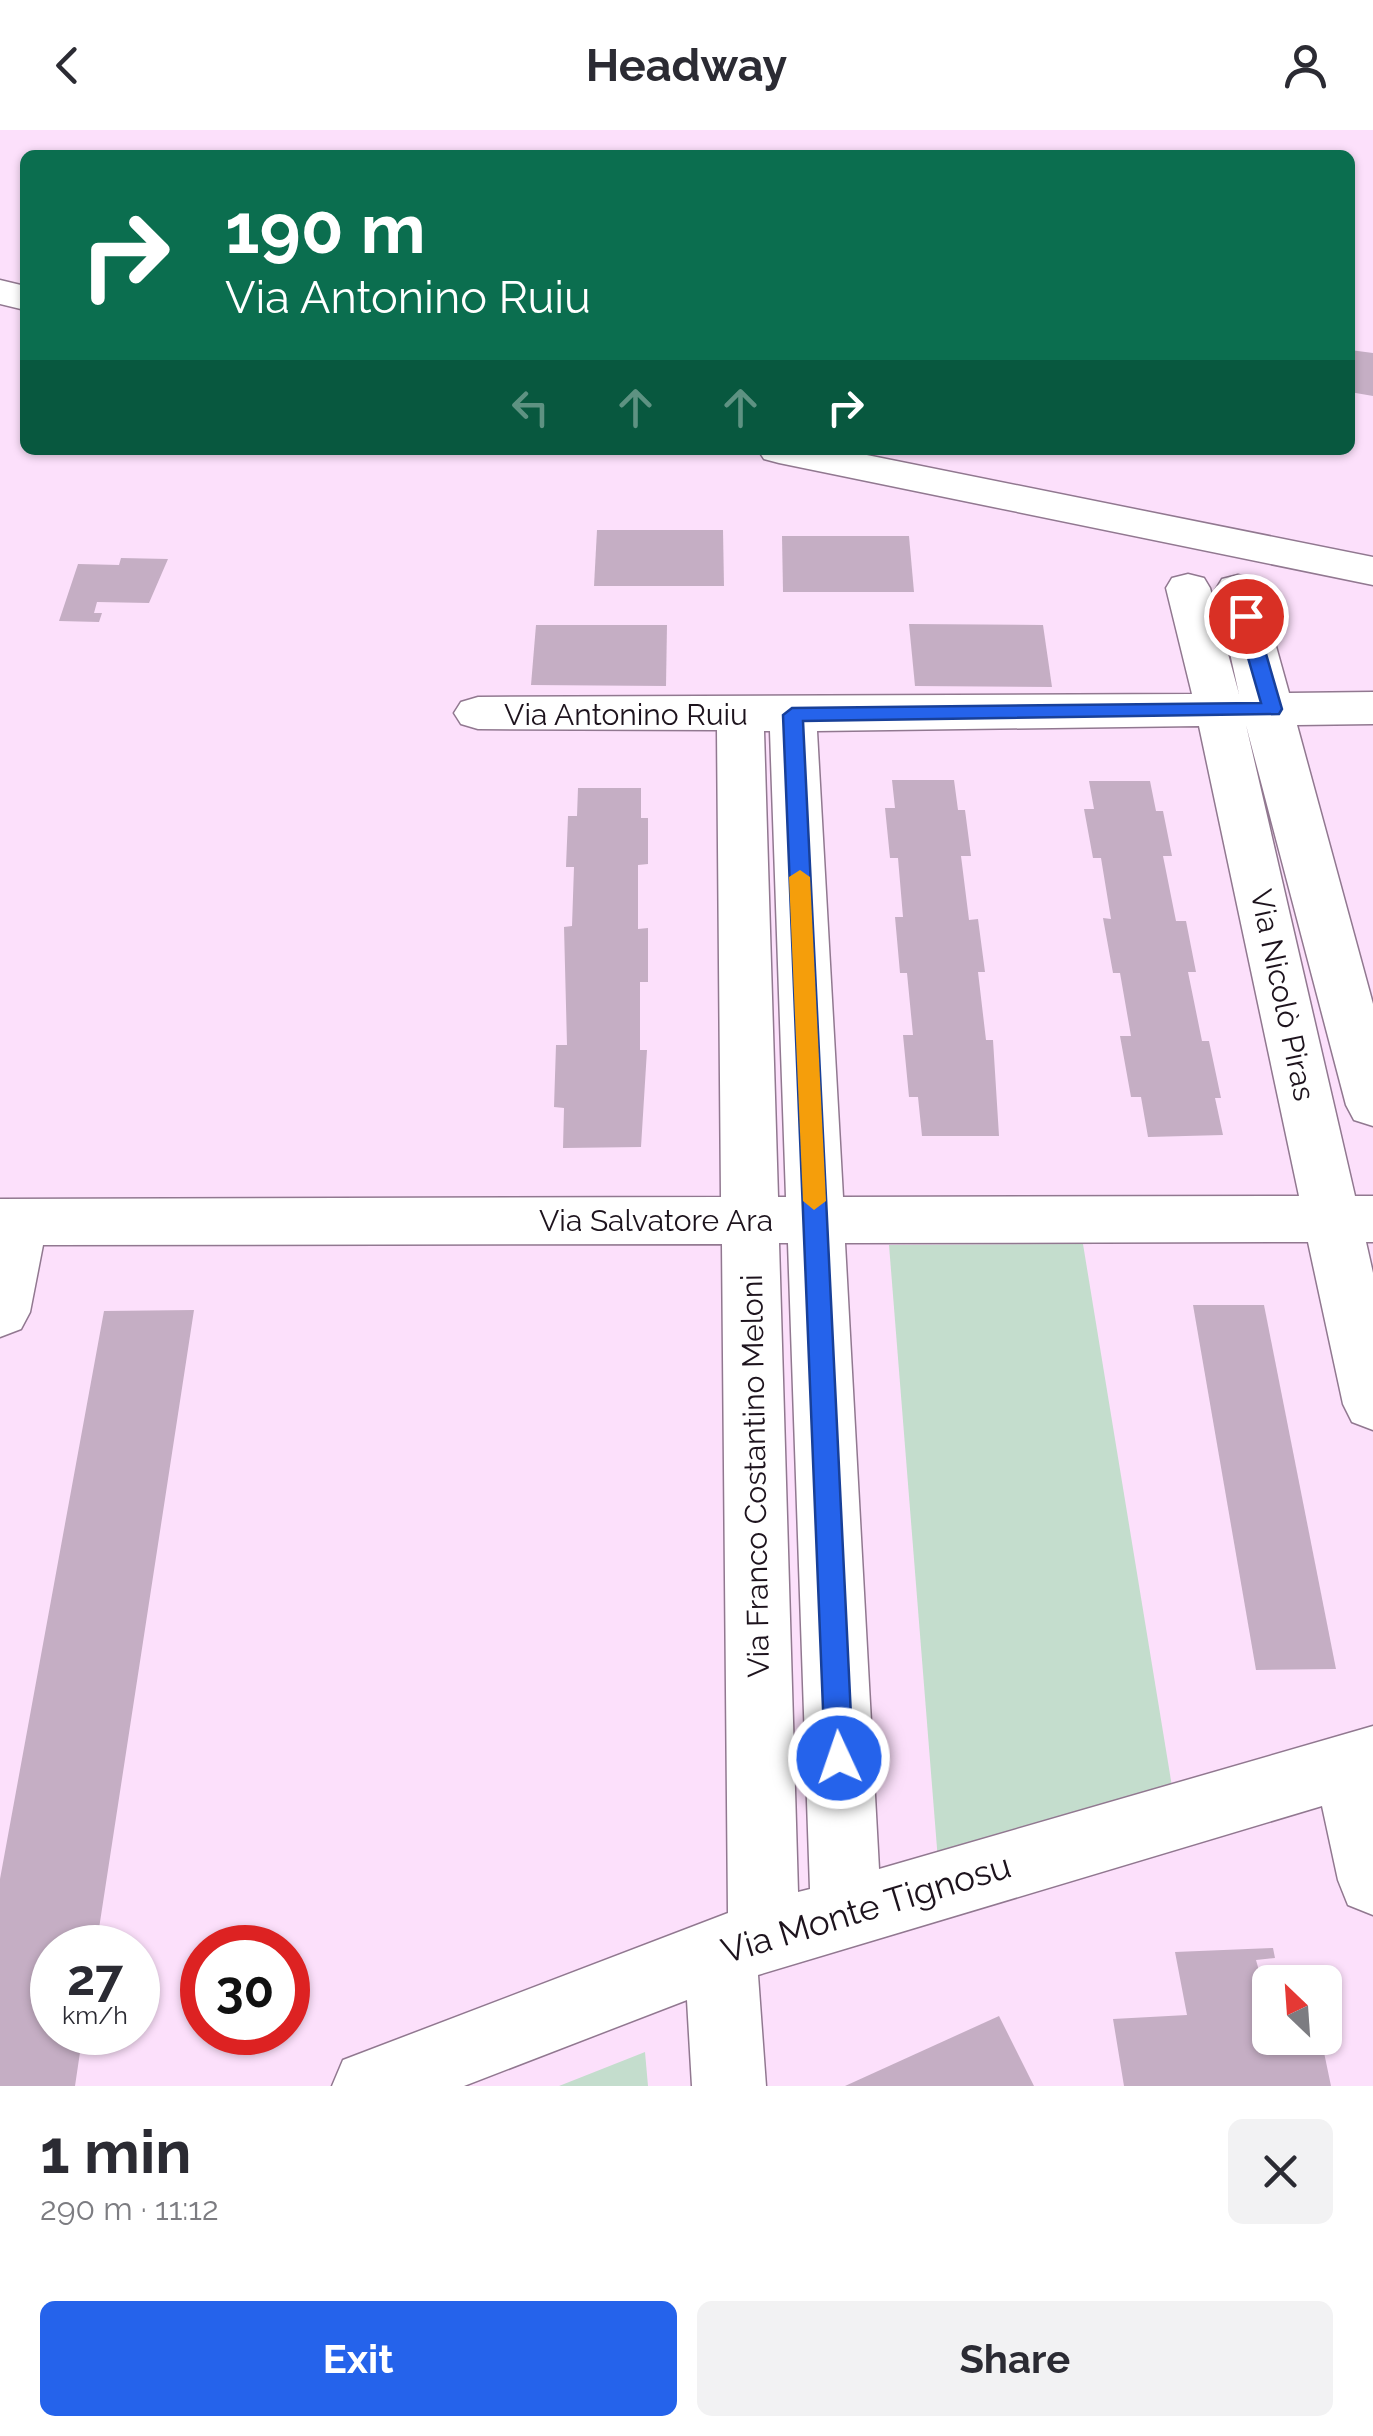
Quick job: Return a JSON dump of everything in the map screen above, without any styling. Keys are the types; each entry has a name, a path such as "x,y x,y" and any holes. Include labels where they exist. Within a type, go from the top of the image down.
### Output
{"street":[{"path":"804,455 1373,570"},
{"path":"937,455 1373,544"},
{"name":"Via Nicolò Piras","path":"1373,1104 1272,709 1213,588 1220,710 1354,1231 1373,1404"},
{"name":"Via Antonino Ruiu","path":"478,712 766,715 1373,708"},
{"path":"766,715 816,1233 846,1915"},
{"name":"Via Franco Costantino Meloni","path":"728,2086 742,1944 750,1233 766,715"},
{"name":"Via Salvatore Ara","path":"8,1236 1354,1231"},
{"path":"0,1312 8,1236"},
{"path":"1360,1762 1373,1880"},
{"name":"Via Monte Tignosu","path":"369,2086 742,1944 1360,1762"}],"green space":[{"path":"1083,1244 1177,1817 940,1886 889,1245"},
{"path":"645,2052 648,2086 559,2086"}],"building":[{"path":"1355,351 1373,353 1373,396 1355,393"},
{"path":"597,530 723,530 724,586 594,586"},
{"path":"782,536 909,536 914,592 783,592"},
{"path":"121,558 168,559 149,603 97,602 94,613 102,613 99,622 59,621 78,564 119,565"},
{"path":"909,624 1043,625 1052,687 915,686"},
{"path":"536,625 667,625 666,686 531,685"},
{"path":"892,780 954,780 958,810 965,810 971,856 961,856 969,920 978,919 985,972 978,972 986,1040 993,1040 999,1136 922,1136 918,1097 909,1097 903,1035 913,1035 907,973 900,973 895,917 903,917 898,858 890,858 885,808 895,808"},
{"path":"1089,781 1150,781 1156,811 1163,811 1172,856 1163,856 1176,921 1186,921 1196,972 1188,972 1202,1041 1209,1041 1221,1098 1215,1098 1223,1135 1148,1137 1141,1097 1131,1097 1120,1036 1131,1036 1120,973 1113,973 1103,918 1111,919 1101,858 1093,858 1084,809 1094,809"},
{"path":"578,788 641,788 641,818 648,818 648,864 638,865 638,929 648,928 648,982 640,982 640,1050 647,1050 641,1147 563,1148 564,1108 554,1107 556,1045 567,1045 564,927 572,926 574,867 566,867 568,816 577,816"},
{"path":"1193,1305 1264,1305 1336,1669 1256,1670"},
{"path":"194,1310 100,1925 30,1925 30,2055 80,2055 75,2086 0,2086 0,1879 104,1311"},
{"path":"1273,1948 1275,1958 1256,1960 1257,1965 1252,1965 1252,2055 1325,2055 1331,2086 1124,2086 1113,2019 1187,2015 1175,1952"},
{"path":"999,2016 1034,2086 845,2086"}],"slow traffic":[{"path":"800,877 814,1201"}],"route":[{"path":"839,1758 792,715 1272,709 1246,616"}]}
